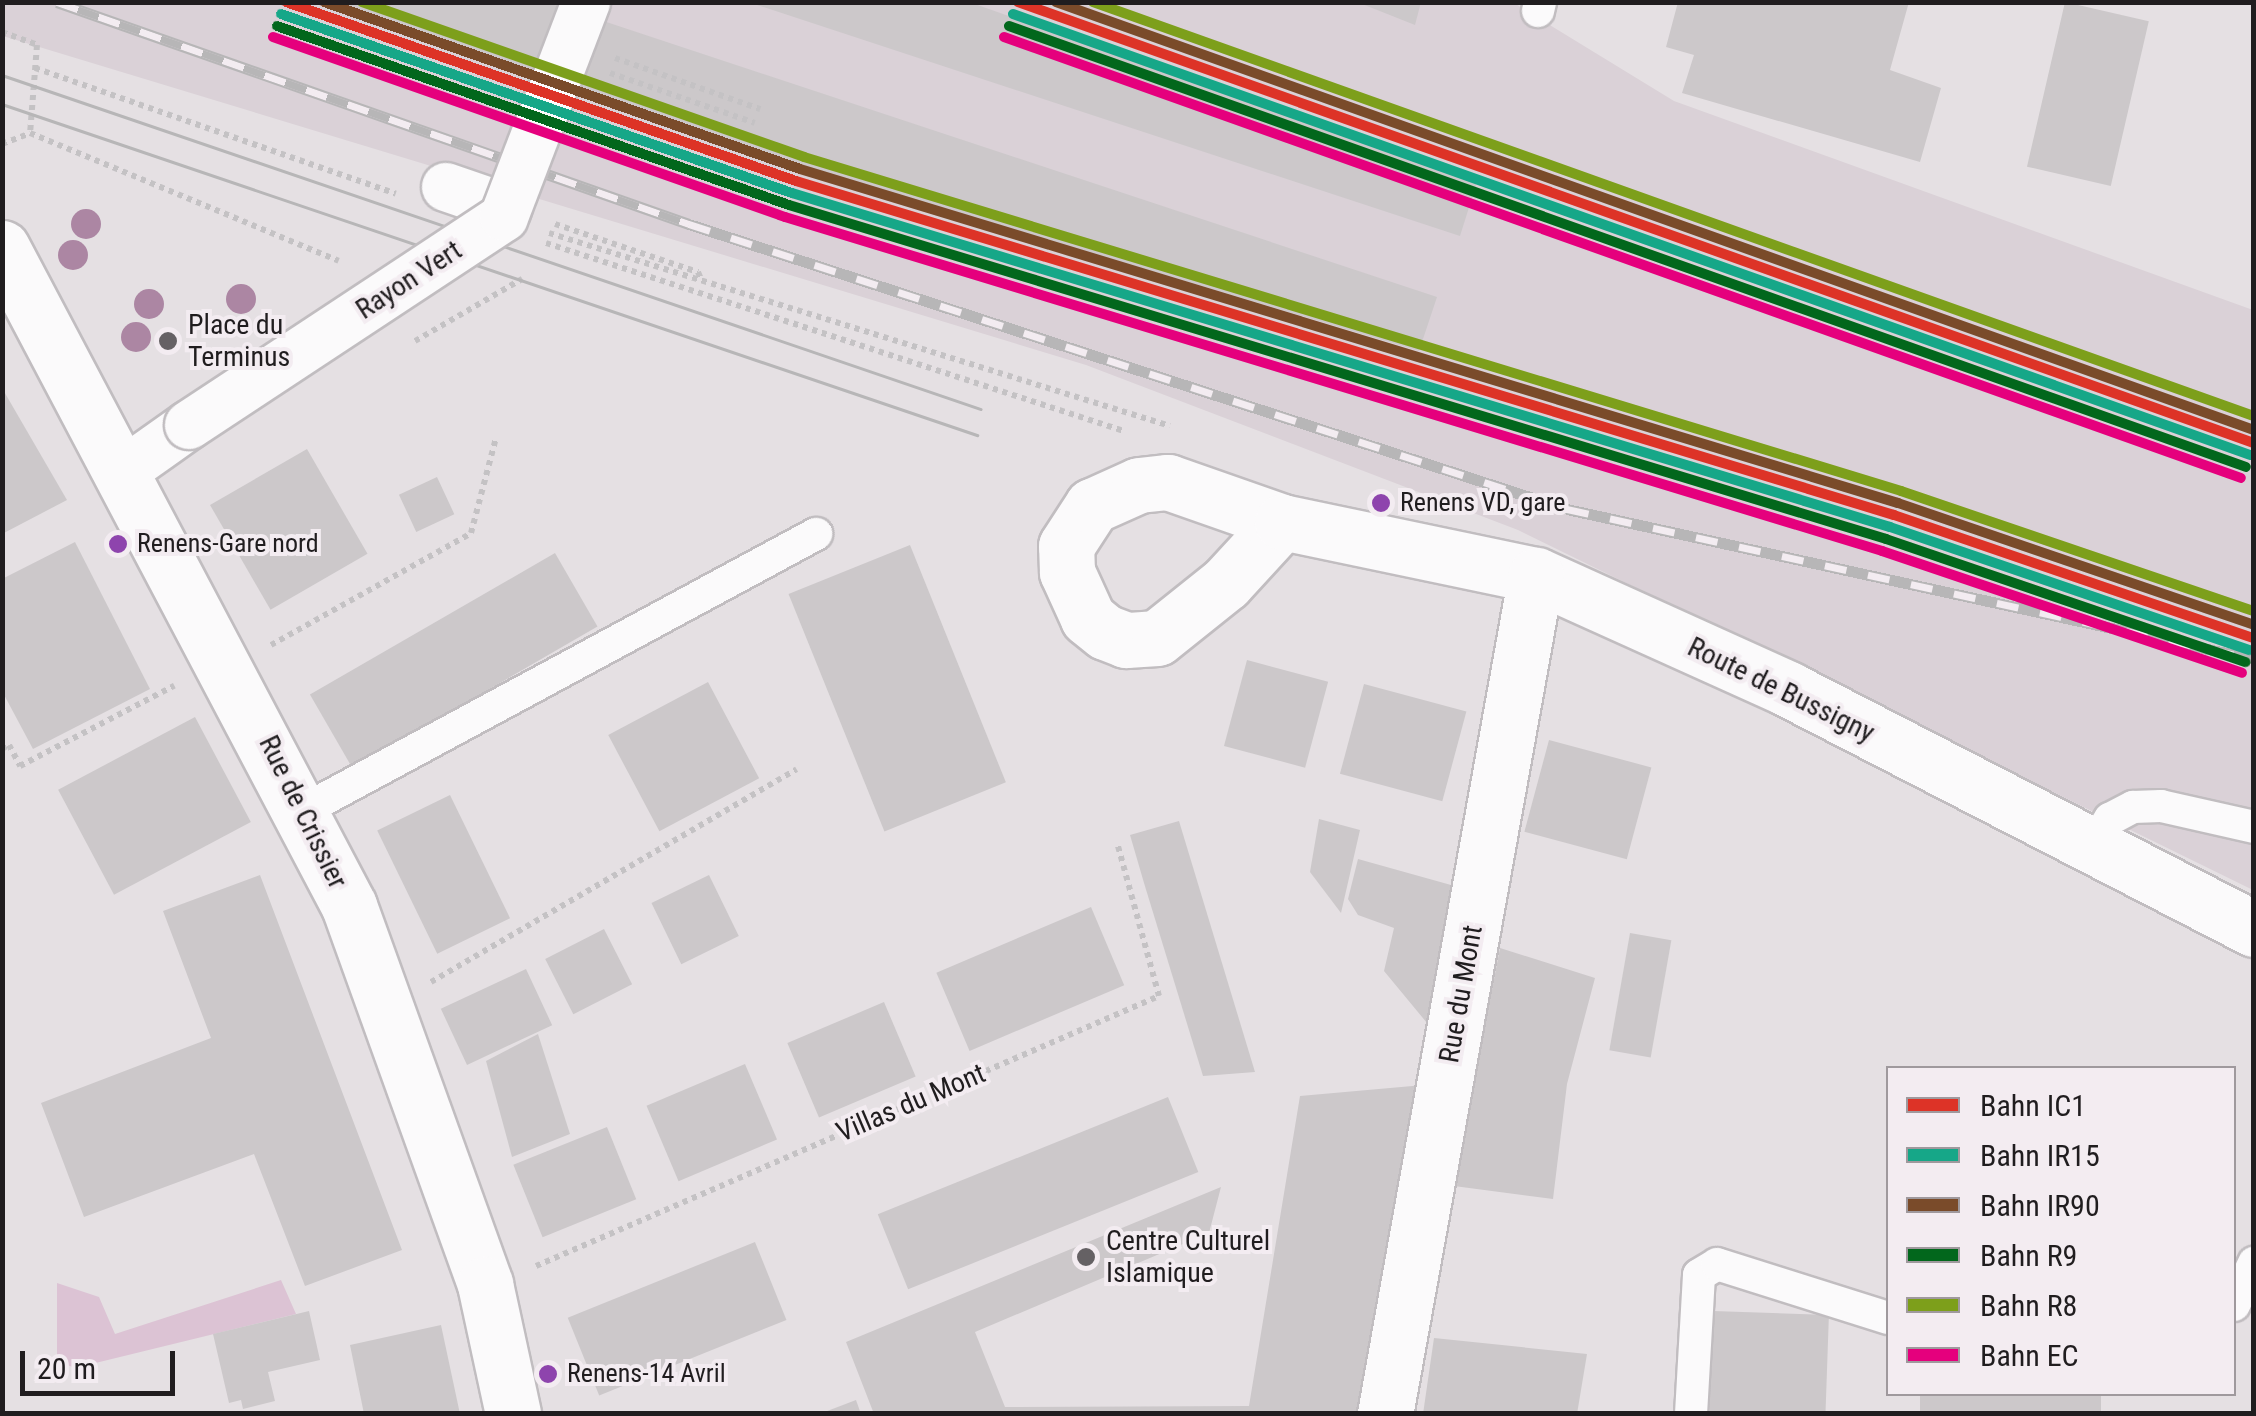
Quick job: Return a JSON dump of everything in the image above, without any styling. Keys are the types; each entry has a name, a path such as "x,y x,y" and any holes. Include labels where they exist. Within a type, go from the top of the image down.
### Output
{"street":[{"path":"424,192 514,221 574,34"},
{"name":"Rayon Vert","path":"124,471 189,424 514,221"},
{"name":"Rue de Crissier","path":"2,248 304,810 349,906 485,1284 513,1414"},
{"name":"Route de Bussigny","path":"1282,522 1536,575 1788,689 2254,930"},
{"name":"Rue du Mont","path":"1385,1414 1536,575"}],"lane":[{"path":"304,810 816,534"},
{"path":"2091,849 2110,820 2133,806 2161,806 2254,827"},
{"path":"2236,1301 2254,1263"},
{"path":"1691,1414 1700,1276 1717,1264 1886,1317"}],"path":[{"path":"2,32 36,45 30,132"},
{"path":"574,34 760,109"},
{"path":"574,34 755,123"},
{"path":"35,68 424,192"},
{"path":"2,144 30,132 340,261"},
{"path":"514,221 1174,427"},
{"path":"514,221 1132,434"},
{"path":"406,346 522,279"},
{"path":"270,645 471,534 496,438"},
{"path":"2,749 10,745 20,766 155,696"},
{"path":"421,987 796,770"},
{"name":"Villas du Mont","path":"521,1272 1159,996 1118,846"}],"shaded area":[{"path":"3,2 1514,3 1674,101 2253,310 2253,890 1518,530 1086,365 3,36"},
{"path":"281,1280 296,1314 75,1368 57,1361 57,1283 99,1297 115,1334"}],"building":[{"path":"333,2 546,2 1437,297 1419,351 801,166"},
{"path":"969,2 1477,182 1460,236 751,3"},
{"path":"1357,2 1421,2 1415,25"},
{"path":"1678,2 1909,2 1890,70 1941,88 1920,162 1682,93 1694,55 1666,47"},
{"path":"2065,2 2149,21 2111,186 2027,167"},
{"path":"2,388 67,500 2,534"},
{"path":"307,449 368,554 271,610 210,505"},
{"path":"437,477 454,514 416,532 399,495"},
{"path":"75,542 150,689 33,749 2,691 2,579"},
{"path":"910,545 1006,782 884,831 789,594"},
{"path":"555,553 598,627 352,768 310,694"},
{"path":"1247,660 1328,682 1305,768 1224,746"},
{"path":"708,682 759,778 659,831 608,735"},
{"path":"1364,684 1466,711 1442,801 1340,774"},
{"path":"195,717 251,822 114,895 58,790"},
{"path":"1549,740 1651,767 1627,859 1524,832"},
{"path":"450,795 510,918 437,954 377,831"},
{"path":"1319,819 1360,830 1341,913 1310,872"},
{"path":"1179,821 1255,1072 1203,1076 1144,883 1130,835"},
{"path":"1358,859 1451,885 1427,1023 1384,971 1394,928 1358,915 1348,899"},
{"path":"260,875 402,1250 305,1286 254,1154 84,1217 41,1103 211,1038 163,911"},
{"path":"709,875 739,936 681,964 651,903"},
{"path":"1091,907 1124,985 970,1051 936,973"},
{"path":"604,929 632,984 573,1014 545,959"},
{"path":"1630,933 1671,940 1651,1057 1609,1050"},
{"path":"1500,948 1595,978 1567,1084 1553,1199 1454,1186"},
{"path":"526,969 552,1025 467,1065 441,1009"},
{"path":"884,1002 916,1077 819,1118 787,1043"},
{"path":"538,1034 570,1134 512,1157 486,1061"},
{"path":"745,1064 777,1139 679,1181 647,1106"},
{"path":"1435,1084 1372,1414 874,1414 846,1342 1221,1187 1209,1233 975,1332 1005,1407 1249,1406 1300,1096"},
{"path":"1168,1097 1198,1172 908,1289 878,1214"},
{"path":"607,1127 636,1199 543,1237 513,1165"},
{"path":"755,1242 786,1320 599,1396 568,1318"},
{"path":"309,1311 320,1360 268,1372 275,1401 243,1409 241,1400 229,1403 213,1334"},
{"path":"1713,1311 1829,1315 1825,1414 1709,1414"},
{"path":"441,1325 460,1414 364,1414 350,1345"},
{"path":"1434,1338 1587,1354 1577,1414 1423,1414"},
{"path":"1920,1396 2101,1396 2101,1414 1920,1414"},
{"path":"856,1400 861,1414 822,1414 822,1413"}],"tram line":[{"path":"2,75 981,409"},
{"path":"2,104 977,435"}],"railway":[{"path":"57,2 689,224 1567,509 2254,659"}],"rail line":[{"name":"IC1","path":"286,2 796,181 1894,515 2254,638"},
{"name":"IR90","path":"324,2 800,169 1898,503 2254,625"},
{"name":"R8","path":"362,2 804,157 1901,491 2254,611"},
{"name":"IC1","path":"1018,2 2254,443"},
{"name":"IR90","path":"1056,2 2254,430"},
{"name":"R8","path":"1093,2 2254,416"},
{"name":"IR15","path":"281,14 792,193 1890,527 2250,650"},
{"name":"IR15","path":"1013,14 2250,455"},
{"name":"R9","path":"277,26 789,205 1886,539 2246,662"},
{"name":"R9","path":"1009,26 2246,467"},
{"name":"EC","path":"273,37 785,217 1882,551 2242,673"},
{"name":"EC","path":"1004,37 2241,478"}],"place":[{"name":"Place du Terminus","path":"168,341"},
{"name":"Renens VD, gare","path":"1381,503"},
{"name":"Renens-Gare nord","path":"118,544"},
{"name":"Centre Culturel Islamique","path":"1086,1257"},
{"name":"Renens-14 Avril","path":"548,1374"}]}
